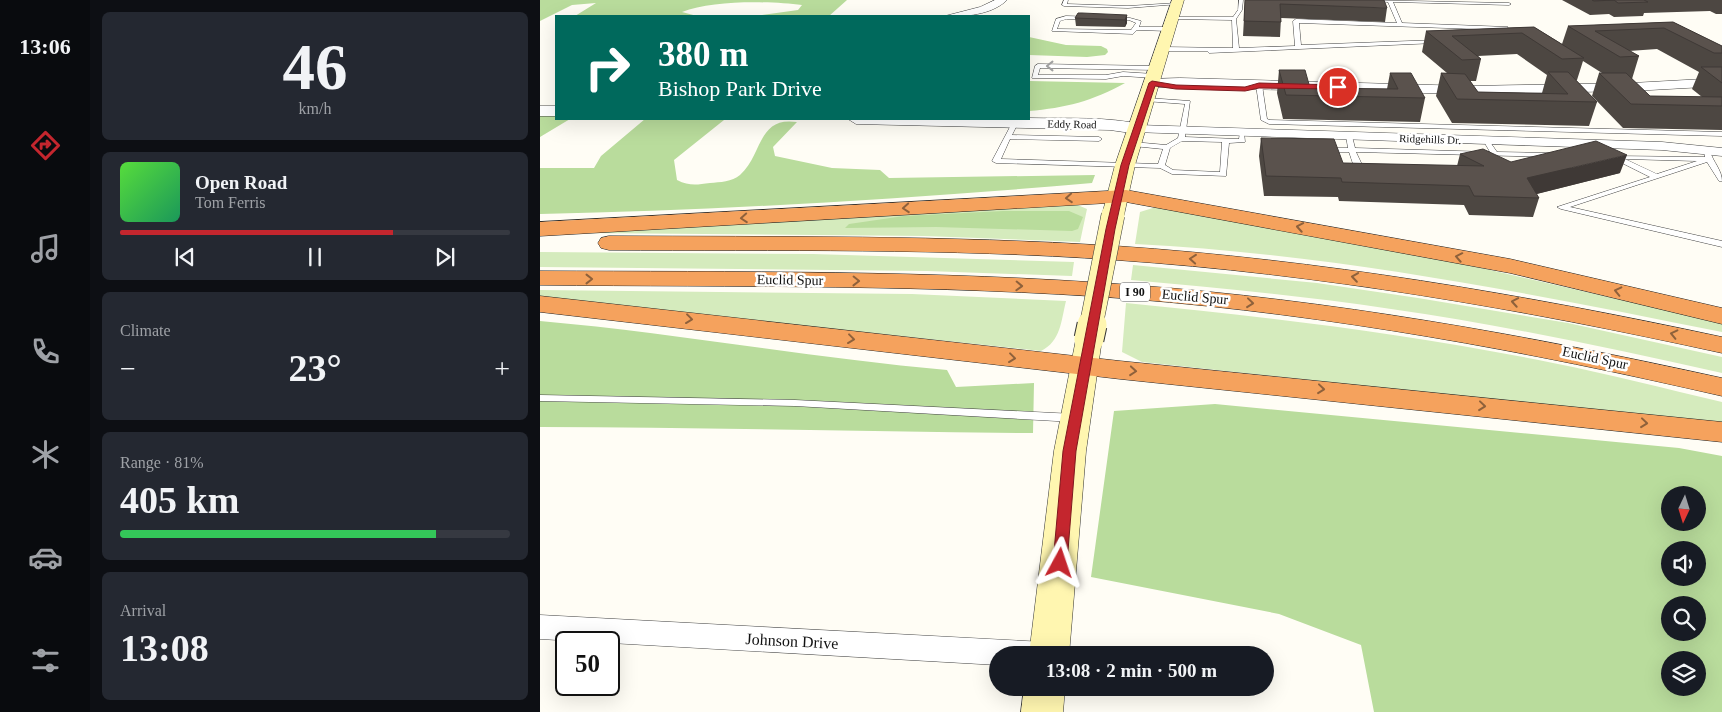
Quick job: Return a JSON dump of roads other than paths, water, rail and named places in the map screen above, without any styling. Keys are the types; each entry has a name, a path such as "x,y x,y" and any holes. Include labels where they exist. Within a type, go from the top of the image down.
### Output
{"highway":[{"path":"540,229 1115,206 1153,200 1501,265 1722,316"},
{"path":"540,243 955,247 1114,253 1217,261 1354,277 1480,296 1722,345"},
{"name":"Euclid Spur","path":"540,278 970,284 1076,288 1179,296 1295,308 1443,330 1584,356 1722,386"},
{"path":"540,304 1087,353 1722,432"}],"main road":[{"path":"1050,646 1075,418 1115,206 1125,165 1174,12"},
{"path":"1042,712 1044,696"}],"street":[{"path":"954,15 998,2 999,11 993,15"},
{"path":"1153,82 1176,87 1245,89 1259,86 1468,90 1632,87 1722,82"},
{"path":"540,111 555,111"},
{"name":"Eddy Road","path":"870,120 1012,130 1110,126 1135,136"},
{"name":"Ridgehills Dr.","path":"1135,136 1242,133 1269,137 1349,136 1662,146 1708,155 1722,152"},
{"name":"Johnson Drive","path":"540,627 989,652"}],"lane":[{"path":"1066,0 1064,5 1145,7 1234,19"},
{"path":"1113,0 1148,0"},
{"path":"1236,50 1234,19 1240,10 1241,0"},
{"path":"1364,0 1509,4"},
{"path":"1390,1 1400,24"},
{"path":"1145,7 1174,12"},
{"path":"1137,28 1139,22 1137,20 1066,17 1058,20 1054,30 1126,33 1174,12"},
{"path":"1298,47 1296,21 1506,28"},
{"path":"1163,49 1236,50 1444,41"},
{"path":"1124,71 1106,77 1034,76 1038,66 1098,66 1124,71 1153,82 1188,102 1182,135 1166,147 1161,166"},
{"path":"1259,86 1264,120 1269,122 1722,134"},
{"path":"1099,139 1012,130 996,161 1161,166 1172,172 1223,174 1226,141"},
{"path":"1182,135 1226,141 1243,141 1242,133"},
{"path":"1135,136 1166,147"},
{"path":"1349,136 1357,164 1364,174 1372,176"},
{"path":"1486,140 1497,157"},
{"path":"1316,149 1497,157 1564,156"},
{"path":"1603,156 1708,155"},
{"path":"1708,155 1657,177 1561,207 1722,244"},
{"path":"1708,155 1722,179"},
{"path":"1613,157 1657,177"},
{"path":"1357,164 1366,164"},
{"path":"540,398 794,403 1075,418"}]}
